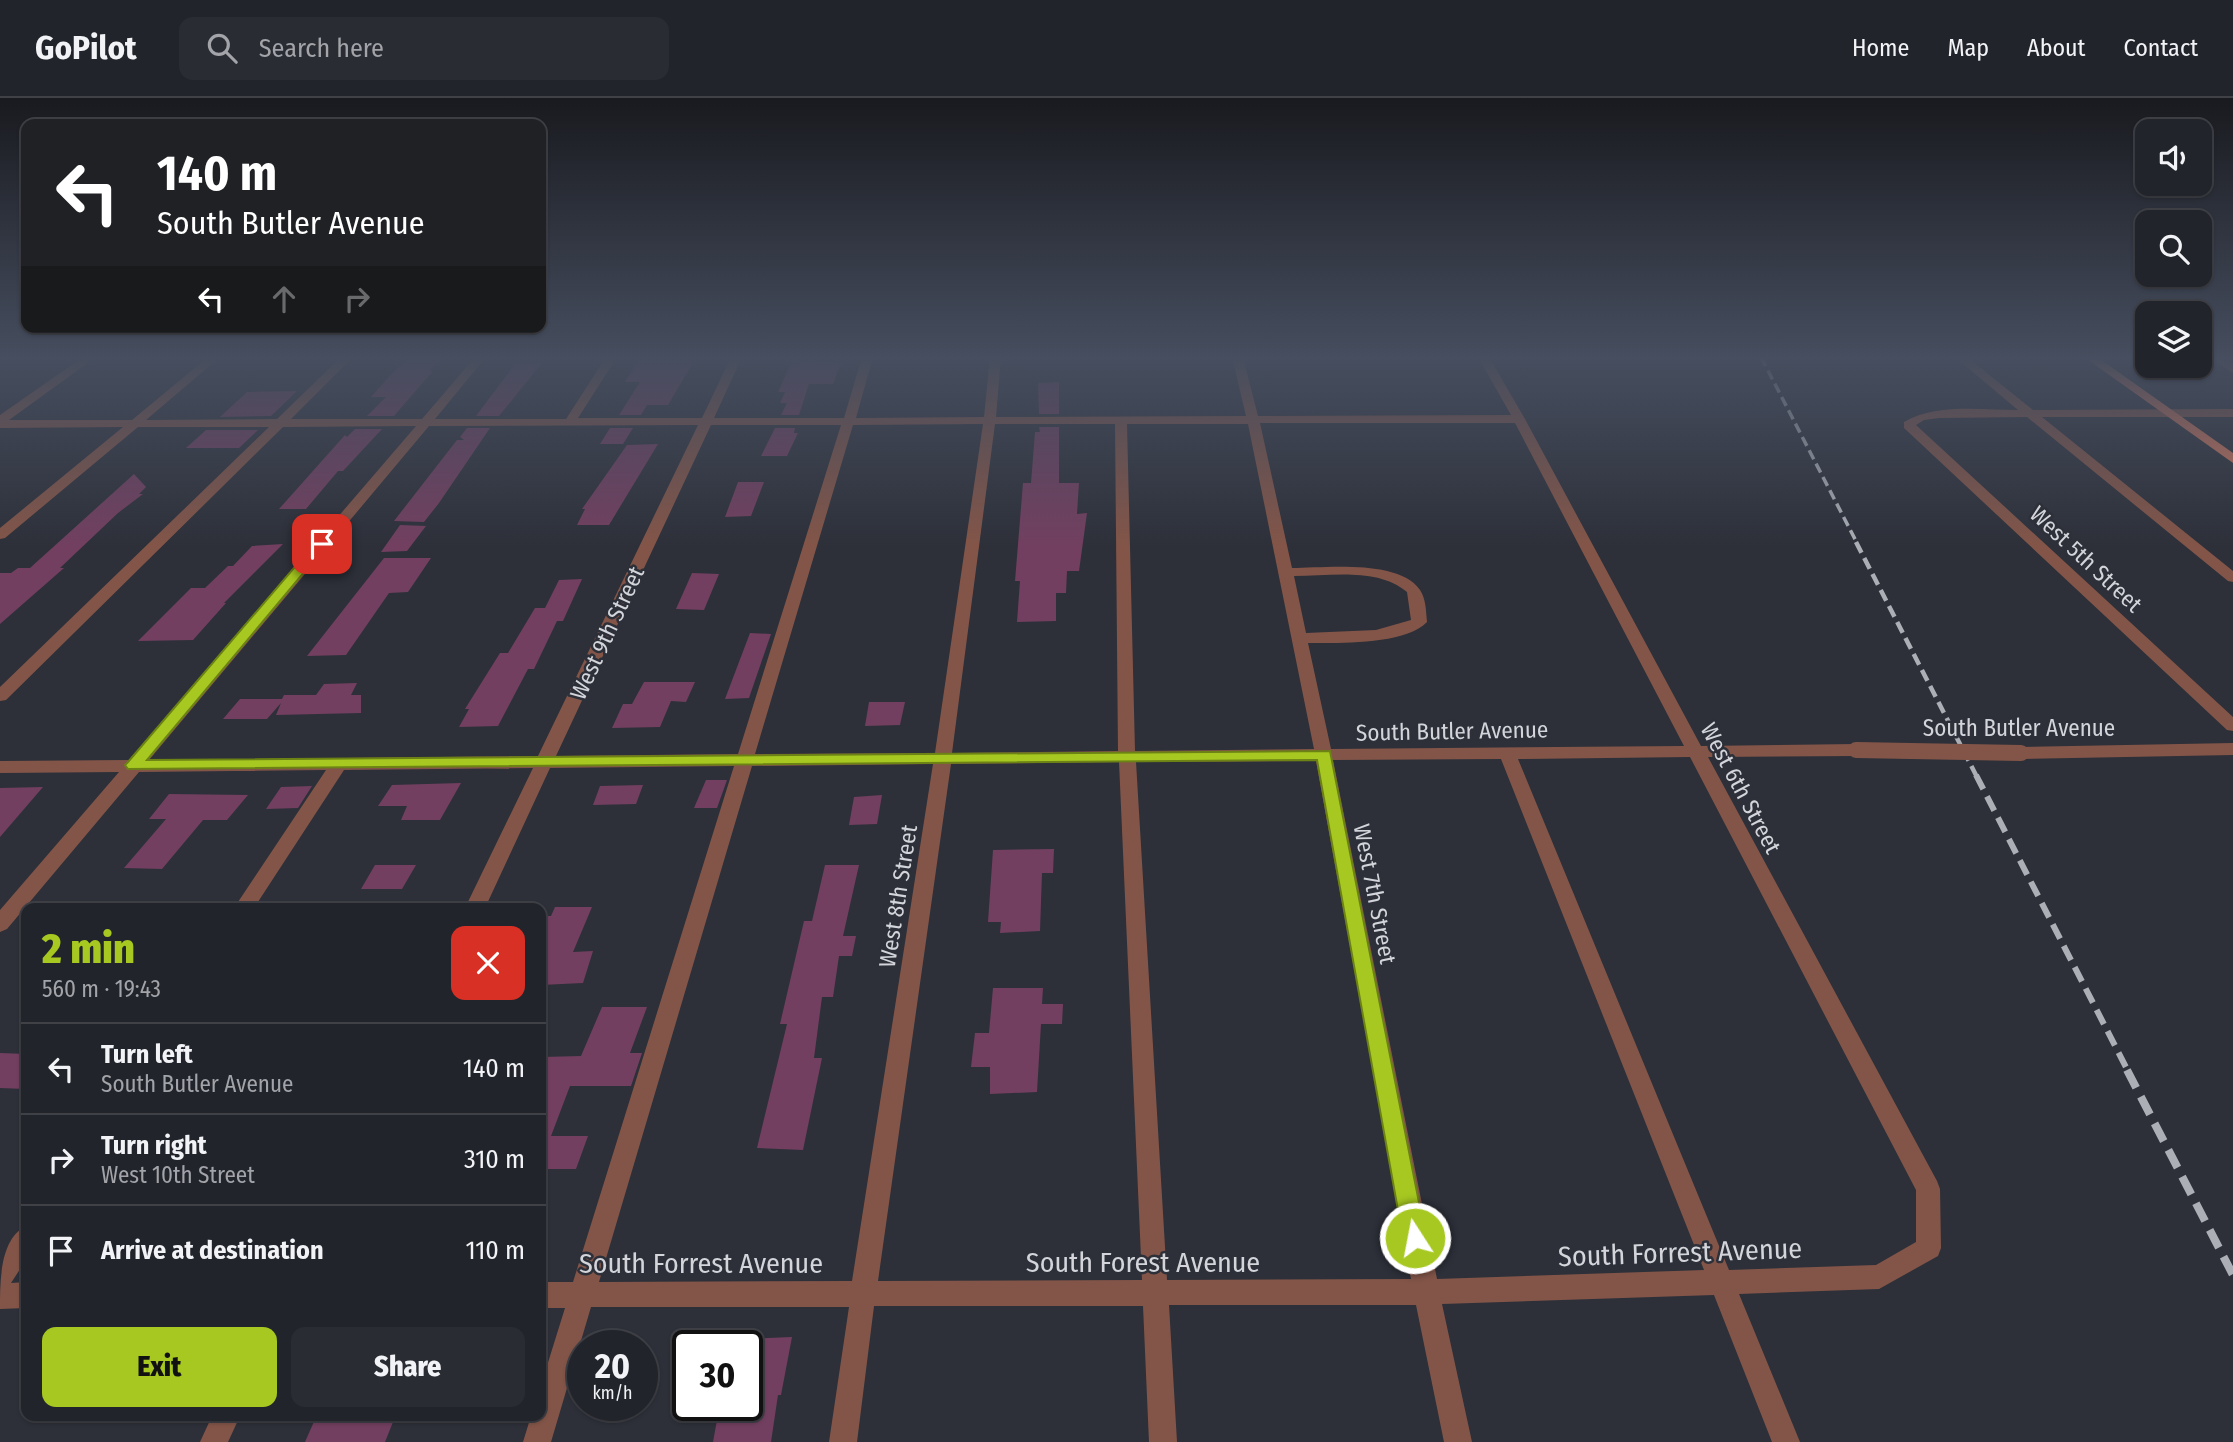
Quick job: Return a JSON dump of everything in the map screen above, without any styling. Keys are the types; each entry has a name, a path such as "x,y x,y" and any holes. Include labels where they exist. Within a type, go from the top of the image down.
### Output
{"main road":[{"path":"2177,420 2233,459"}],"street":[{"path":"0,535 139,420"},
{"path":"0,696 283,420"},
{"path":"0,924 426,420"},
{"path":"1121,420 1127,757 1163,1442"},
{"name":"West 7th Street","path":"1254,420 1324,755 1425,1292 1458,1442"},
{"path":"0,422 134,424 1328,420"},
{"name":"West 6th Street","path":"1519,420 1928,1189 1930,1248"},
{"name":"West 5th Street","path":"1916,420 1908,425 2233,726"},
{"path":"2039,420 2233,578"},
{"path":"546,1412 849,421"},
{"name":"West 8th Street","path":"843,1442 862,1294 944,758 990,421"},
{"name":"West 9th Street","path":"477,903 547,762 705,422"},
{"path":"1286,572 1381,574 1398,577 1413,590 1419,607 1419,622 1404,630 1331,638 1300,638"},
{"name":"South Butler Avenue","path":"0,767 1856,750 2021,753 2233,749"},
{"path":"1507,753 1786,1442"},
{"path":"247,903 339,764"},
{"path":"0,1278 21,1246"},
{"name":"South Forrest Avenue","path":"1425,1292 1879,1277 1930,1248"},
{"name":"South Forest Avenue","path":"862,1294 1425,1292"},
{"name":"South Forrest Avenue","path":"546,1295 862,1294"},
{"path":"0,1296 21,1296"},
{"path":"214,1442 224,1421"},
{"path":"537,1442 543,1421"}],"building":[{"path":"1039,427 1059,427 1059,483 1079,483 1077,514 1087,513 1079,571 1067,571 1066,593 1056,593 1056,621 1017,622 1020,581 1015,581 1023,483 1031,483 1035,432 1040,432"},
{"path":"467,428 490,428 439,503 424,522 394,521 457,440 464,440 460,437"},
{"path":"610,428 633,428 623,444 600,444"},
{"path":"775,428 795,428 794,433 798,433 787,456 761,456"},
{"path":"355,429 382,429 343,471 338,471 306,509 279,509 345,435 347,437"},
{"path":"206,430 258,430 239,448 186,448"},
{"path":"658,444 609,525 577,525 585,509 582,509 627,445"},
{"path":"134,474 146,487 139,494 143,494 118,513 60,568 64,568 0,624 0,573 30,568"},
{"path":"738,482 764,482 751,516 725,517"},
{"path":"400,525 426,526 407,551 381,552"},
{"path":"283,544 224,603 193,640 138,641 191,588 205,588 228,566 233,566 252,546"},
{"path":"384,558 431,558 408,592 389,593 346,655 307,656"},
{"path":"692,573 719,574 704,610 676,609"},
{"path":"582,579 563,621 557,621 534,669 528,669 498,726 459,727 469,709 465,709 500,653 508,653 535,608 545,608 559,580"},
{"path":"750,633 771,634 749,698 725,699"},
{"path":"644,682 695,682 686,702 671,701 660,727 612,728 623,704 632,704"},
{"path":"357,683 351,695 361,695 361,713 276,715 281,703 267,719 223,719 240,699 282,699 284,695 316,695 324,684"},
{"path":"869,702 905,702 900,725 865,726"},
{"path":"706,780 727,780 717,808 694,808"},
{"path":"461,783 440,820 401,820 407,806 378,806 392,785"},
{"path":"643,785 636,804 593,805 600,786"},
{"path":"312,786 298,808 266,809 281,787"},
{"path":"43,787 0,837 0,788"},
{"path":"169,794 248,795 227,820 203,820 162,869 124,868 166,819 149,819"},
{"path":"882,795 877,824 849,825 854,797"},
{"path":"1054,849 1053,873 1042,873 1040,931 1000,933 1001,922 988,922 993,850"},
{"path":"375,865 416,865 402,889 361,889"},
{"path":"825,865 859,865 843,936 856,936 852,956 839,956 833,997 822,997 814,1058 822,1058 803,1150 757,1148 787,1024 780,1024 804,921 812,921"},
{"path":"555,907 592,907 573,952 593,951 583,983 546,985 546,916 551,916"},
{"path":"993,988 1043,988 1042,1004 1063,1004 1062,1024 1041,1024 1037,1092 990,1094 990,1067 971,1067 975,1033 989,1033"},
{"path":"602,1007 647,1007 630,1053 642,1053 631,1086 570,1086 551,1136 588,1136 576,1169 546,1169 546,1057 581,1056"},
{"path":"0,1053 21,1054 21,1089 0,1088"},
{"path":"792,1337 781,1395 778,1395 771,1442 713,1442 717,1421 763,1421 763,1338"},
{"path":"314,1421 393,1421 385,1442 305,1442"}],"railway":[{"path":"1793,420 1857,543"},
{"path":"1856,542 1977,777"},
{"path":"1976,775 2128,1071"},
{"path":"2127,1070 2233,1275"}],"route":[{"path":"322,544 133,765 1324,755 1415,1238"}]}
